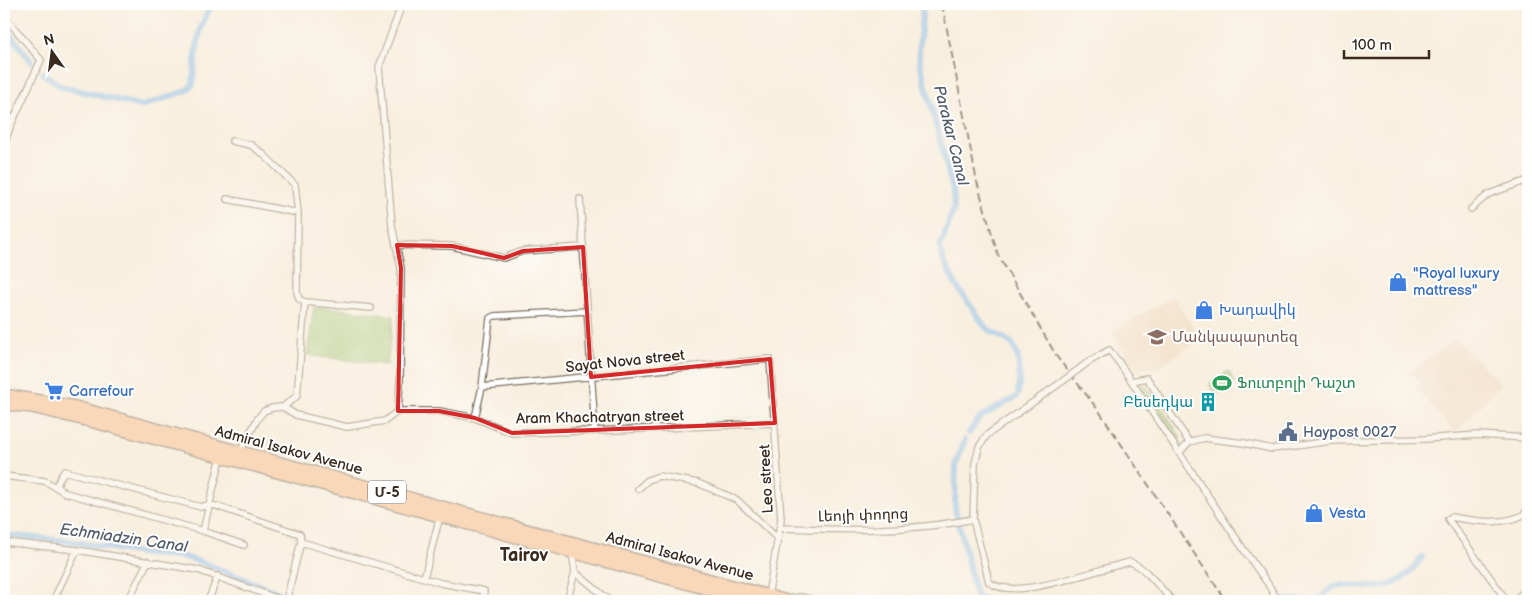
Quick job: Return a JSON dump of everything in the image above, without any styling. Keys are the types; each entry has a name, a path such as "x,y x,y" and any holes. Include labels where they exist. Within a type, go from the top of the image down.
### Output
{"highway":[{"name":"Admiral Isakov Avenue","path":"5,396 75,407 768,596"},
{"name":"Admiral Isakov Avenue","path":"5,396 32,407 221,456 752,601"},
{"name":"Մ-5","path":"768,596 784,600"},
{"path":"1523,601 1528,596"}],"street":[{"path":"242,452 248,437 264,411 272,408 283,408 296,415 346,427 385,421 398,411 401,268 392,226 379,67 402,4"},
{"path":"4,16 41,60 10,127 4,145"},
{"path":"232,141 251,145 264,154 295,185 298,213 297,292 299,299 306,302 371,308"},
{"path":"1471,209 1489,194 1528,180"},
{"path":"580,199 595,432"},
{"path":"227,200 298,213"},
{"path":"397,245 452,246 504,258 523,250 582,247"},
{"path":"283,408 296,396 306,302"},
{"path":"475,418 482,388 489,319 494,316 586,311"},
{"path":"1173,601 1150,576 1130,562 1033,588 999,588 993,586 987,577 973,518 975,464 979,447 987,435 1087,363 1109,350 1132,381 1278,601"},
{"name":"Sayat Nova street","path":"482,388 770,359"},
{"name":"Leo street","path":"768,596 781,519 770,359"},
{"path":"1132,381 1147,378 1189,442"},
{"name":"Aram Khachatryan street","path":"398,411 439,411 475,418 512,433 595,432 775,423"},
{"path":"1179,452 1189,442 1204,438 1272,449 1332,442 1477,435 1528,438"},
{"path":"203,531 221,456"},
{"path":"4,542 77,550 198,570 285,601 289,592 301,542 300,534 210,504 201,507 64,471 56,486"},
{"path":"4,476 45,481 66,493 203,531 244,546"},
{"path":"638,489 648,480 659,476 698,483 737,500 778,539"},
{"path":"1507,601 1448,519 1451,517 1482,522 1497,521 1528,512"},
{"path":"424,578 440,516"},
{"name":"Լեոյի փողոց","path":"780,528 857,530 949,522 973,518"},
{"path":"301,542 441,583 484,591 483,601"},
{"path":"53,601 77,550"},
{"path":"567,601 575,572 572,552"},
{"path":"128,601 148,561"},
{"path":"575,572 610,601"},
{"path":"208,601 218,576"},
{"path":"1514,601 1528,588"},
{"path":"784,600 801,597 817,601"}],"highlighted area":[{"path":"397,245 452,246 504,258 523,251 583,247 591,377 770,359 775,423 512,433 475,418 439,411 398,411 401,268"}],"shaded area":[{"name":"Մանկապարտեզ","path":"1174,297 1200,339 1155,370 1147,367 1138,373 1113,334 1113,331"},
{"path":"1455,339 1501,384 1455,432 1416,388 1420,383 1411,372"}],"green space":[{"path":"314,306 394,316 387,365 307,355"},
{"name":"Ֆուտբոլի Դաշտ","path":"1228,371 1235,382 1216,394 1209,384"},
{"path":"1139,385 1148,387 1180,436 1179,446 1139,390"}],"waterway":[{"name":"Parakar Canal","path":"43,73 60,86 142,106 186,91 193,84 200,32 207,13 213,4"},
{"name":"Parakar Canal","path":"923,4 919,49 920,63 953,190 954,208 940,247 944,262 956,285 986,328 1012,343 1015,348 1019,367 1018,393"},
{"name":"Parakar Canal","path":"4,26 31,61"},
{"name":"Parakar Canal","path":"969,433 981,417 1016,397"},
{"name":"Parakar Canal","path":"965,440 956,464 955,508 975,592 977,597 989,601"},
{"path":"1524,517 1528,515"},
{"name":"Echmiadzin Canal","path":"4,535 68,541 146,554 181,556 289,597 293,601"},
{"name":"Parakar Canal","path":"1283,600 1317,600 1333,587 1340,585 1386,586 1404,577 1422,557"},
{"name":"Parakar Canal","path":"1133,601 1153,597 1166,601"}],"railway":[{"path":"942,4 977,182 998,255 1057,357 1099,411 1226,601"}],"place":[{"name":"\"Royal luxury mattress\"","path":"1398,282"},
{"name":"Խադավիկ","path":"1204,310"},
{"name":"Մանկապարտեզ","path":"1157,337"},
{"name":"Ֆուտբոլի Դաշտ","path":"1222,383"},
{"name":"Carrefour","path":"54,391"},
{"name":"Բեսեդկա","path":"1208,402"},
{"name":"Haypost 0027","path":"1288,432"},
{"name":"Vesta","path":"1314,513"}],"district":[{"name":"Tairov","path":"524,555"}]}
